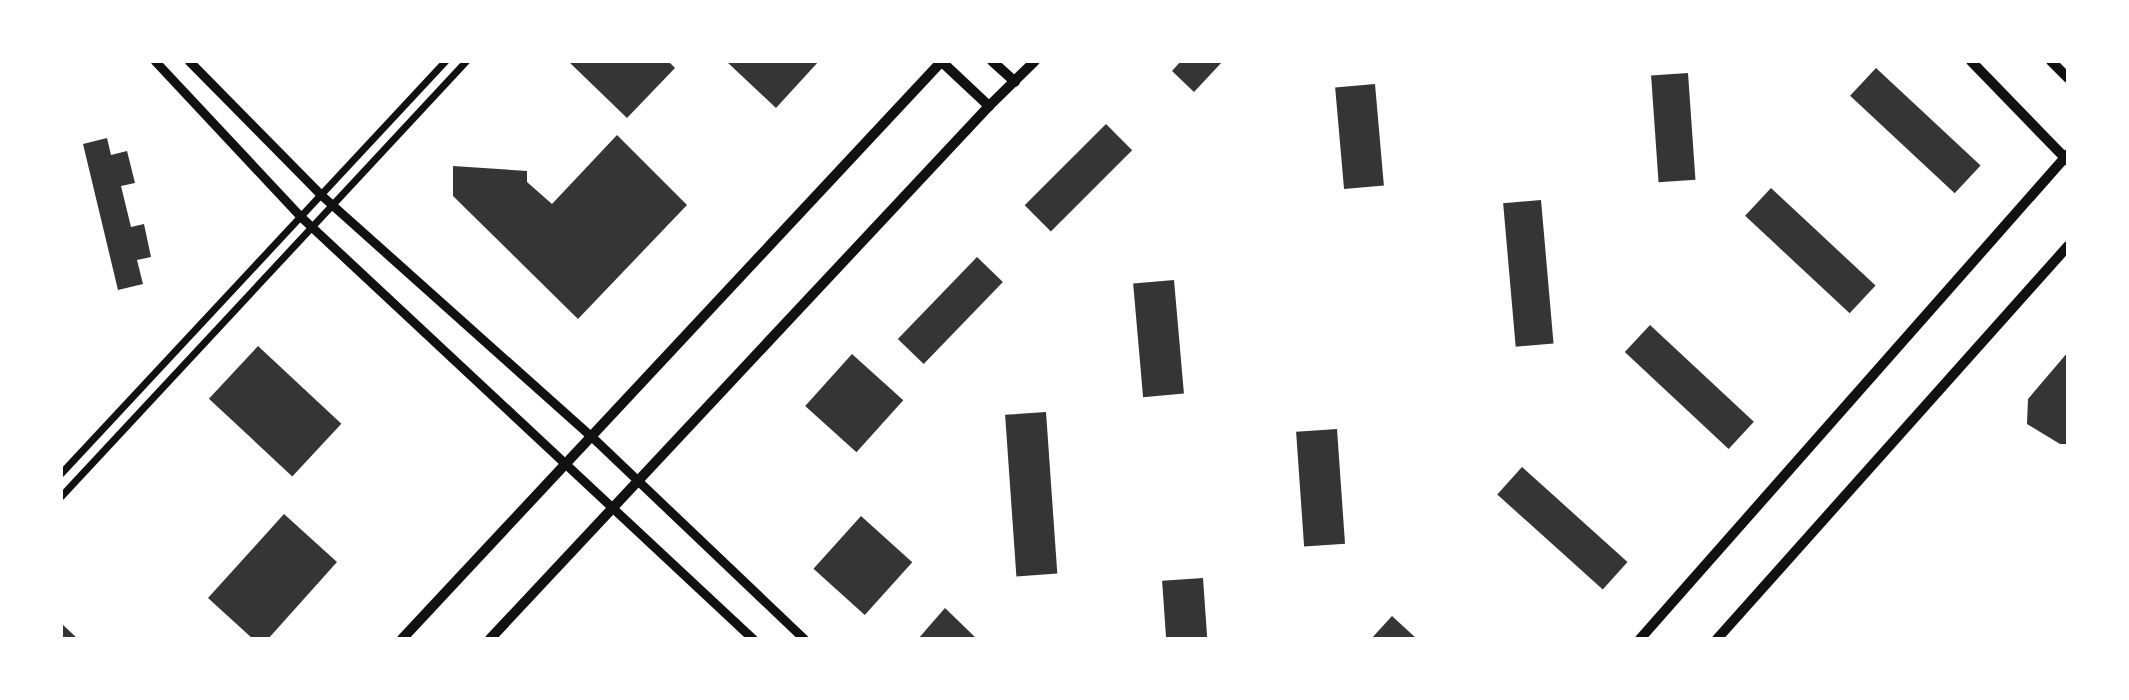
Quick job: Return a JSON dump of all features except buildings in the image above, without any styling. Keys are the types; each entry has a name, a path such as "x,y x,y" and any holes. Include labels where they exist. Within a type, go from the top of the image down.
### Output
{"main road":[{"path":"402,639 941,61 989,106"},
{"path":"992,61 1014,82"},
{"path":"490,639 989,106 1035,61"},
{"path":"1640,639 2067,158 1971,61"},
{"path":"2051,61 2068,78"},
{"path":"1717,639 2068,246"}],"street":[{"path":"155,61 300,216 568,463 753,639"},
{"path":"189,61 320,194 591,436 804,639"},
{"path":"61,473 445,61"},
{"path":"61,496 466,61"}]}
